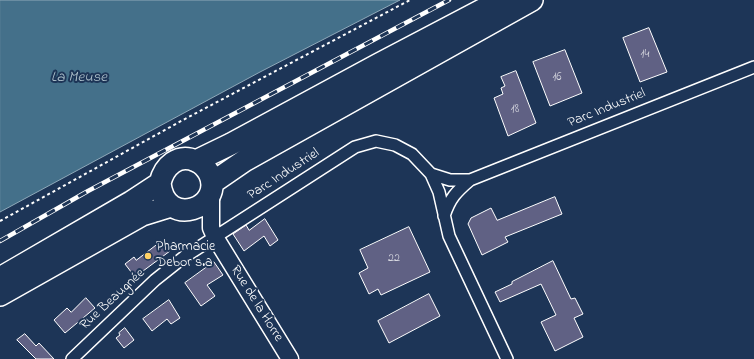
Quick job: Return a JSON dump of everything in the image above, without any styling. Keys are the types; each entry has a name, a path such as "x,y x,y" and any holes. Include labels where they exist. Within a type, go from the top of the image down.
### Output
{"highway":[{"path":"196,161 231,144 501,0"},
{"path":"0,295 142,215 178,208 199,207 206,201 211,188 244,161 532,0"},
{"path":"178,208 165,200 161,192 160,183 162,175 172,162 180,159 188,159 202,164 207,170 211,188"},
{"path":"0,278 160,183"}],"street":[{"name":"Parc Industriel","path":"444,216 448,204 456,192 470,180 754,67"},
{"name":"Parc Industriel","path":"213,232 355,147 376,141 395,145 412,154 431,174 439,192 449,236 507,359"},
{"name":"Parc Industriel","path":"431,174 450,180 470,180"},
{"path":"211,188 213,232"},
{"path":"178,208 213,232"},
{"name":"Rue Beaugnée","path":"72,359 155,280 213,232"},
{"name":"Rue de la Horre","path":"213,232 290,359"}],"path":[{"path":"0,221 197,113 410,0"}],"water":[{"name":"La Meuse","path":"0,0 400,0 260,72 0,212"}],"building":[{"path":"649,28 667,72 640,82 623,38"},
{"path":"565,50 582,93 550,106 533,62"},
{"path":"516,71 536,123 508,136 494,98 503,94 501,88 505,86 501,77"},
{"path":"555,197 562,214 505,237 508,242 482,255 468,224 471,218 491,208 497,220"},
{"path":"265,219 278,240 270,246 264,236 244,251 233,234 246,225 249,230"},
{"path":"409,227 430,272 381,295 378,289 369,294 359,273 368,268 360,250"},
{"path":"162,241 170,251 135,277 125,264 134,257 136,260"},
{"path":"553,261 571,299 575,298 583,314 574,318 583,337 555,351 541,322 556,315 541,284 500,302 495,292"},
{"path":"214,262 223,275 207,285 215,296 201,306 185,283"},
{"path":"429,294 440,316 389,343 378,321"},
{"path":"86,298 95,308 65,333 54,320 67,308 71,312"},
{"path":"169,300 180,318 171,324 167,319 152,331 143,319"},
{"path":"125,328 134,340 124,348 116,338"},
{"path":"25,334 36,346 39,343 54,359 36,359 17,340"}],"railway":[{"path":"0,241 88,191 449,0"}],"place":[{"name":"Pharmacie Debor s.a","path":"148,256"}]}
